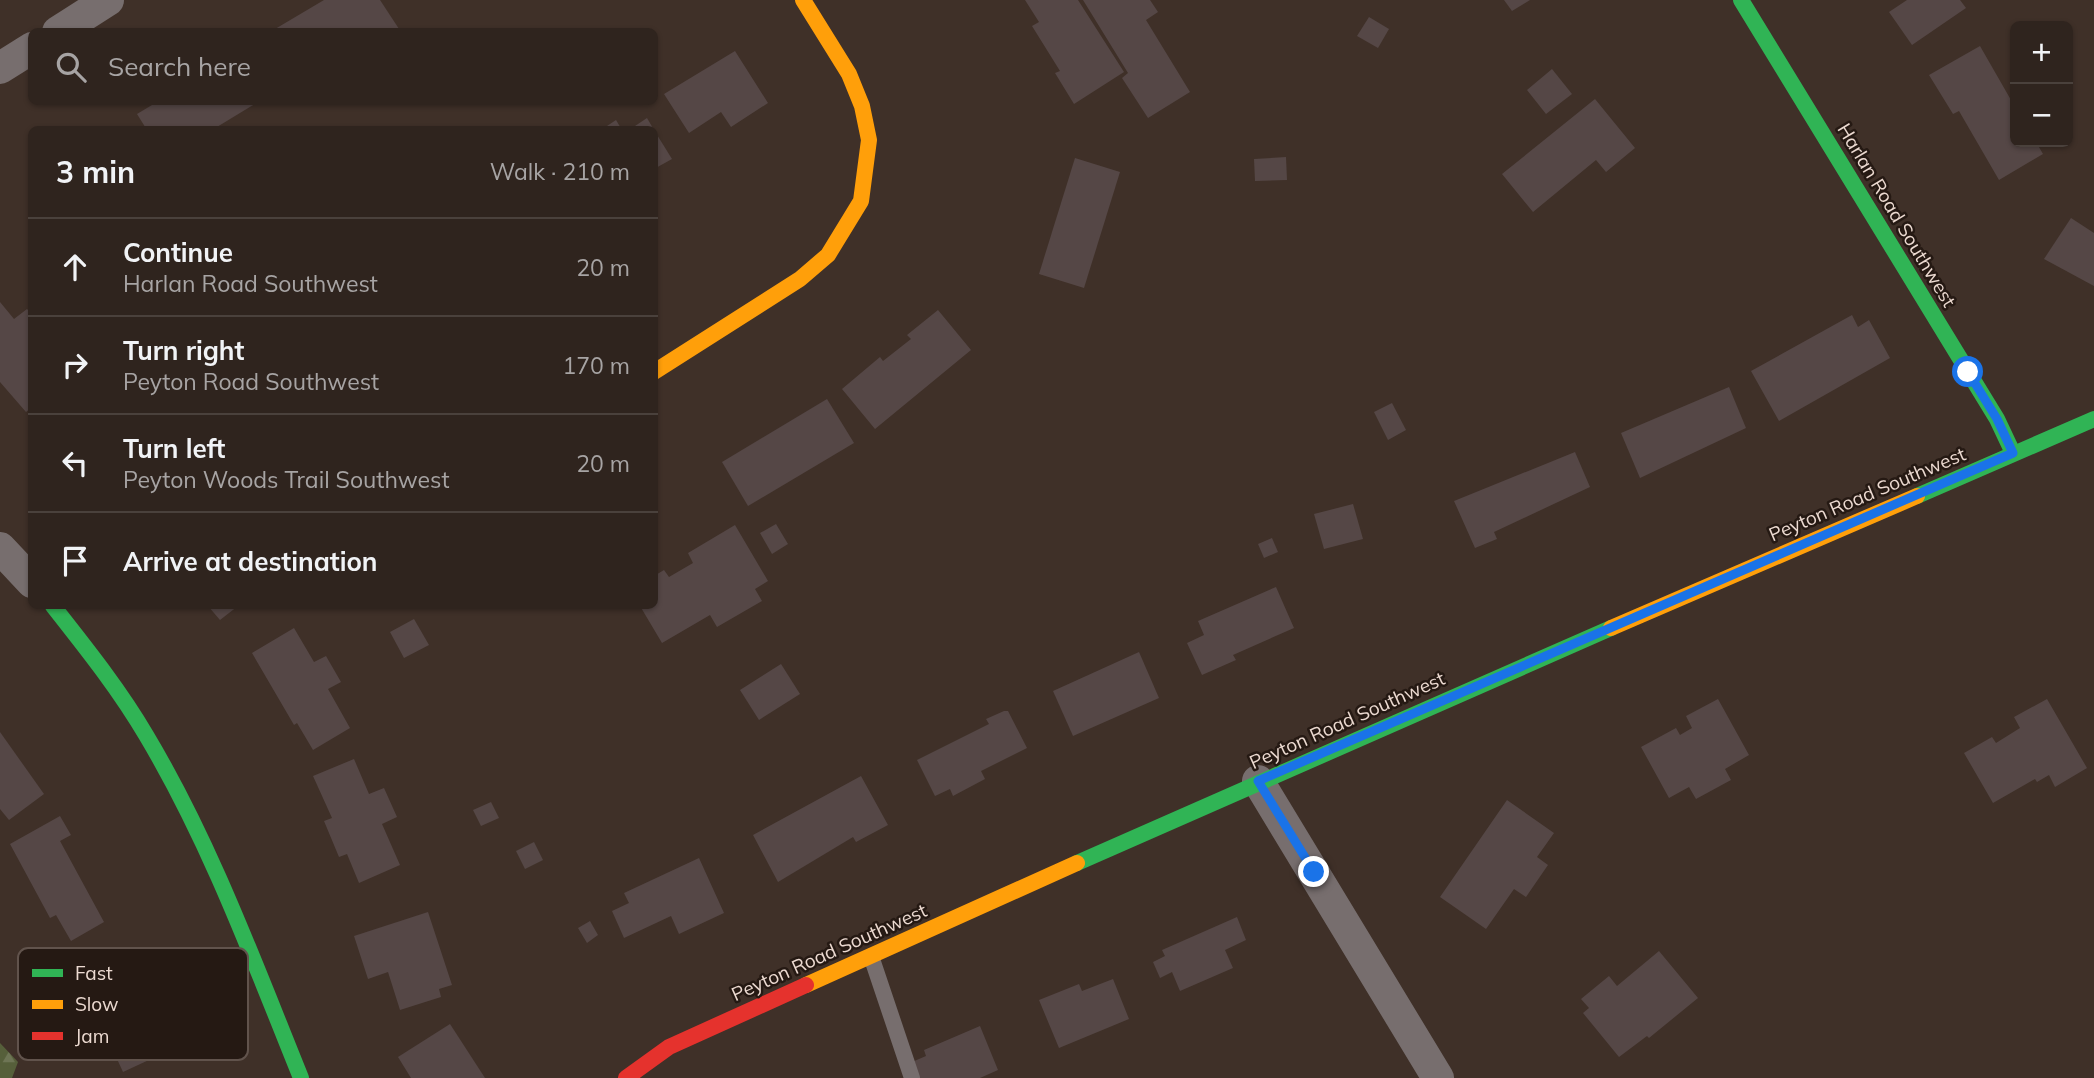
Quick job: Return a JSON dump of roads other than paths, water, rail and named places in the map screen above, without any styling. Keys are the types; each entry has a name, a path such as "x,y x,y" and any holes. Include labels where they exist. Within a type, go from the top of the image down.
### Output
{"street":[{"path":"64,28 108,0"},
{"path":"658,369 800,279 828,255 861,201 869,140 862,106 849,74 803,0"},
{"name":"Harlan Road Southwest","path":"1741,0 1997,419 2013,453"},
{"path":"0,68 28,50"},
{"name":"Peyton Road Southwest","path":"626,1078 669,1047 1258,781 2094,419"},
{"path":"0,548 28,578"},
{"path":"55,609 107,674 162,763 198,834 247,948"},
{"path":"1258,781 1438,1078"},
{"path":"248,951 302,1078"}],"lane":[{"path":"871,956 912,1078"}]}
